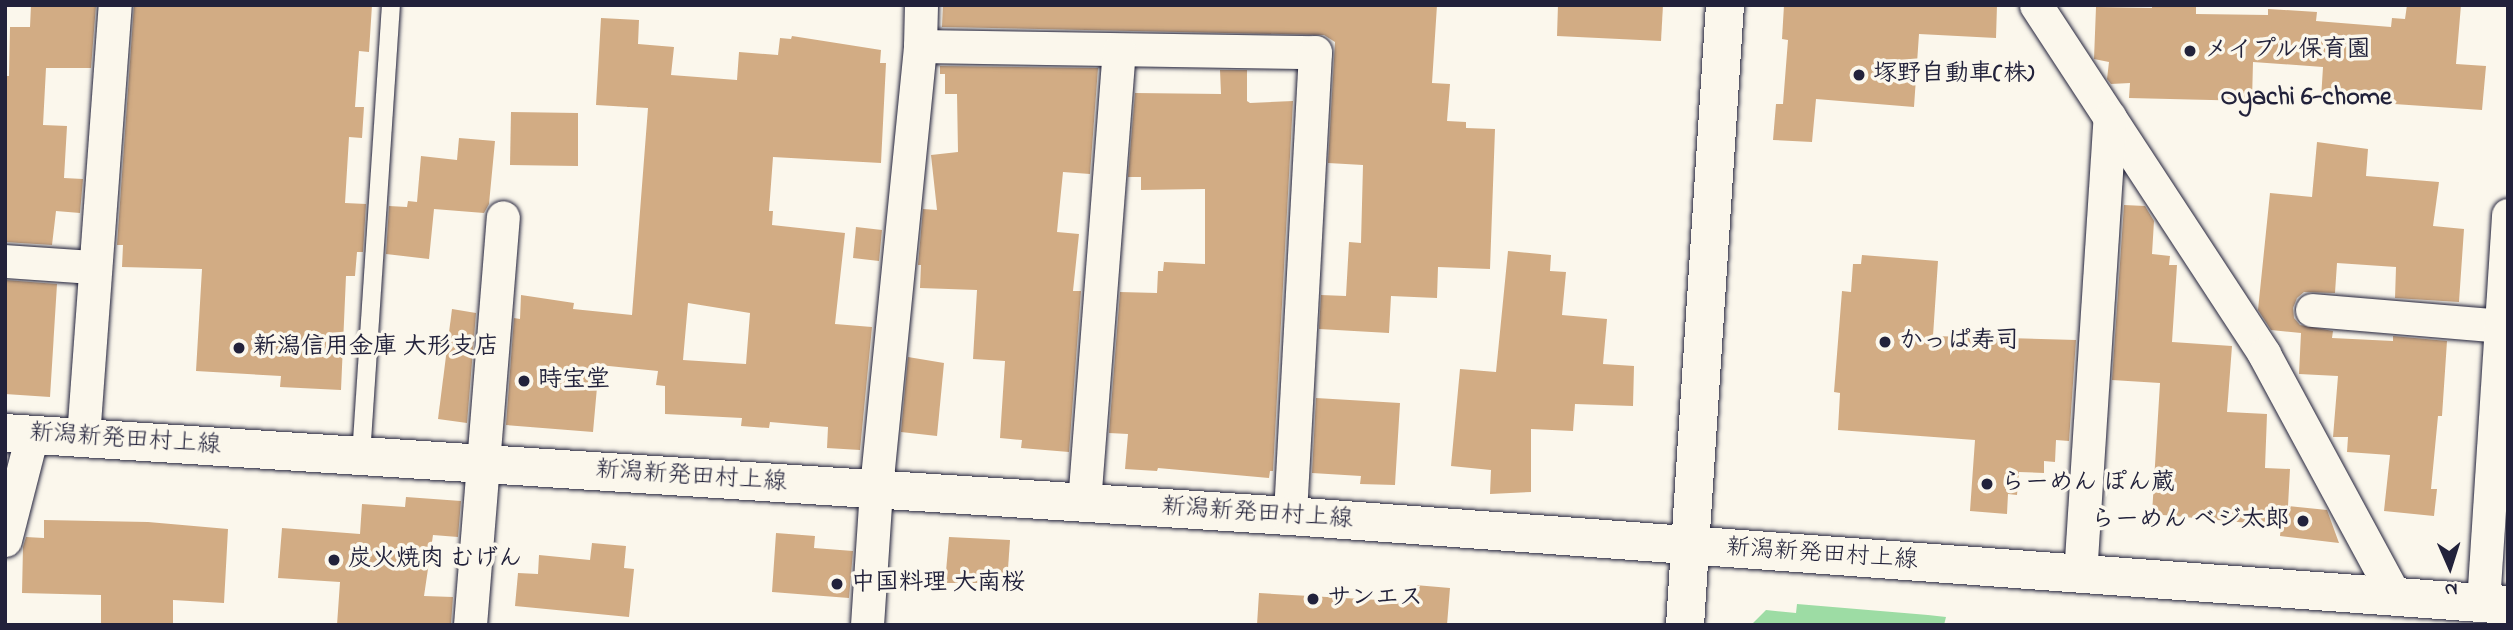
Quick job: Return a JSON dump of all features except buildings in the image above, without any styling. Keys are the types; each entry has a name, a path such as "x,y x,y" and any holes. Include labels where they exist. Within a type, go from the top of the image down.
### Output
{"main road":[{"path":"1685,625 1725,5"},
{"name":"新潟新発田村上線","path":"18,434 1290,516 2495,604"}],"street":[{"path":"83,437 115,5"},
{"path":"867,625 876,488 920,46 921,5"},
{"path":"2036,5 2264,354 2396,598"},
{"path":"920,46 1315,52 1290,516"},
{"path":"1084,503 1119,50"},
{"path":"2080,575 2110,117"},
{"path":"2495,604 2501,326 2508,215"},
{"path":"471,625 503,218"},
{"path":"5,261 94,267"},
{"path":"2312,310 2501,326"},
{"path":"5,540 18,434"}],"lane":[{"path":"362,456 391,5"}],"green space":[{"path":"1797,604 1946,617 1944,625 1751,625 1766,610 1796,613"}],"place":[{"name":"メイプル保育園","path":"2190,51"},
{"name":"塚野自動車(株)","path":"1859,75"},
{"name":"かっぱ寿司","path":"1885,342"},
{"name":"新潟信用金庫 大形支店","path":"239,348"},
{"name":"時宝堂","path":"524,381"},
{"name":"らーめん ぽん蔵","path":"1987,484"},
{"name":"らーめん ベジ太郎","path":"2303,521"},
{"name":"炭火焼肉 むげん","path":"334,560"},
{"name":"中国料理 大南桜","path":"837,584"},
{"name":"サンエス","path":"1313,599"}],"district":[{"name":"Oyachi 6-chome","path":"2306,99"}]}
